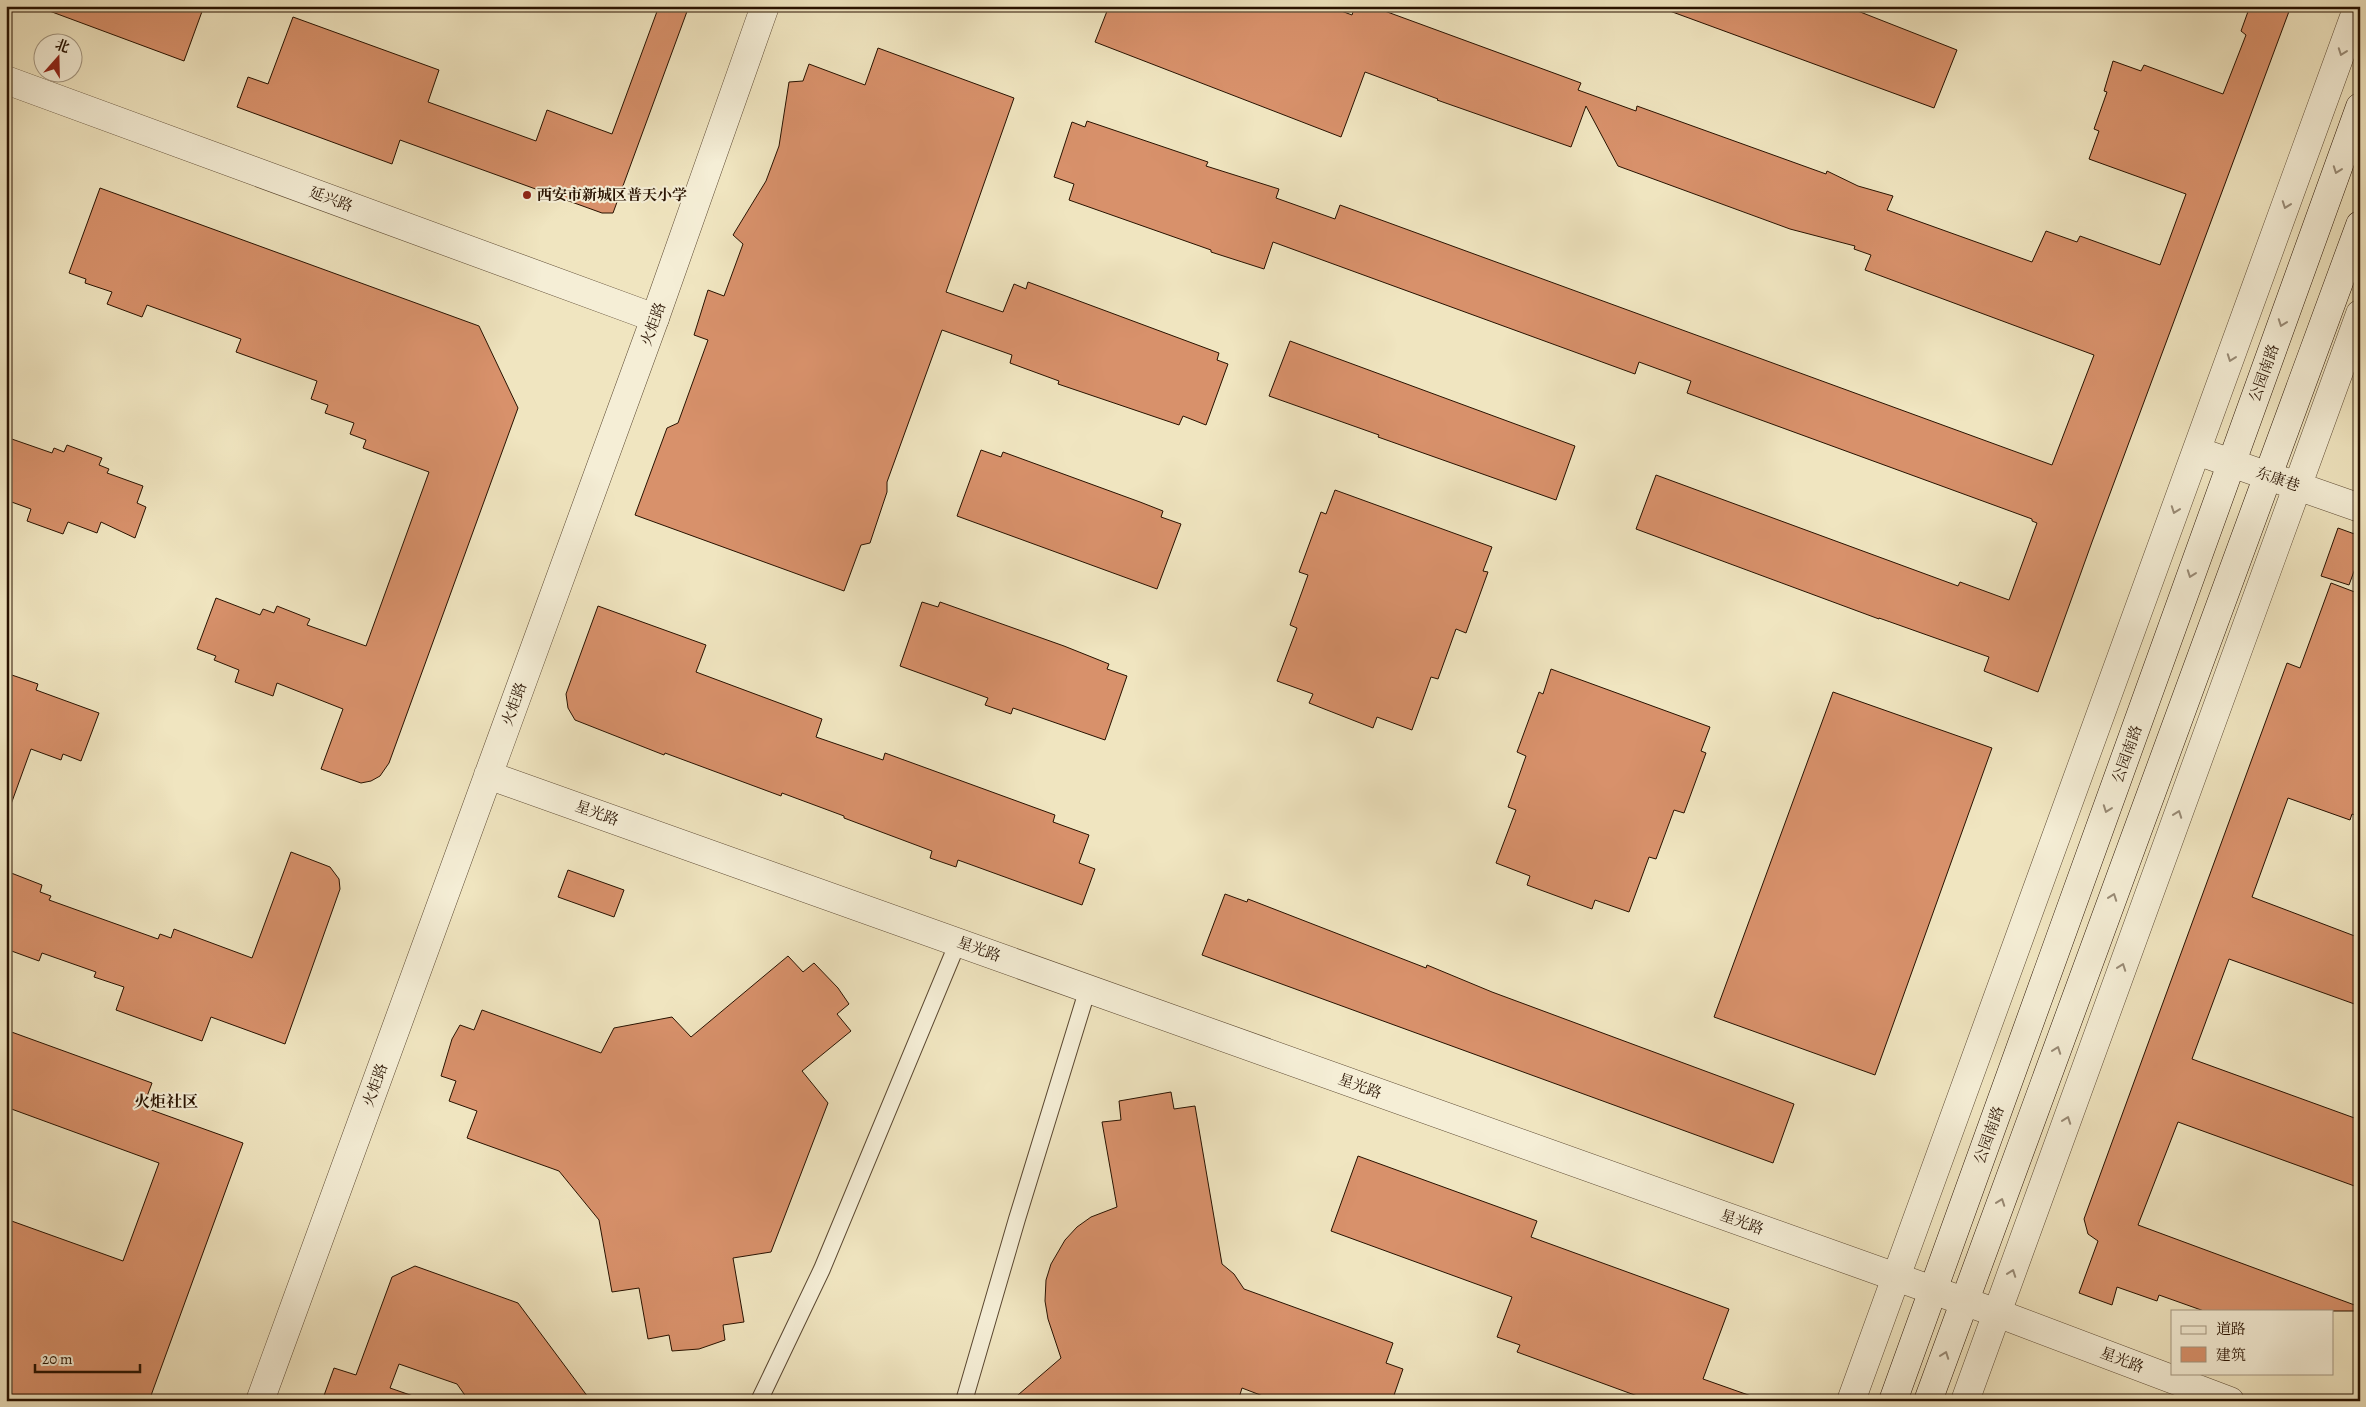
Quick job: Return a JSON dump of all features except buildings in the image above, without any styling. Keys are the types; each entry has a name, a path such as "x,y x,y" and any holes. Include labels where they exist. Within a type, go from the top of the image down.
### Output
{"street":[{"name":"火炬路","path":"260,1401 655,318 765,6"},
{"path":"1852,1401 2358,6"},
{"name":"延兴路","path":"6,80 655,318"},
{"name":"公园南路","path":"1893,1401 2360,108"},
{"path":"1928,1401 2360,225"},
{"path":"1965,1401 2296,485 2360,314"},
{"name":"东康巷","path":"2197,451 2360,508"},
{"name":"星光路","path":"488,775 1934,1290 2230,1401"}],"lane":[{"path":"760,1401 822,1269 958,942"},
{"path":"964,1401 1017,1219 1088,988"}],"place":[{"name":"西安市新城区普天小学","path":"527,195"}],"district":[{"name":"火炬社区","path":"166,1102"}]}
